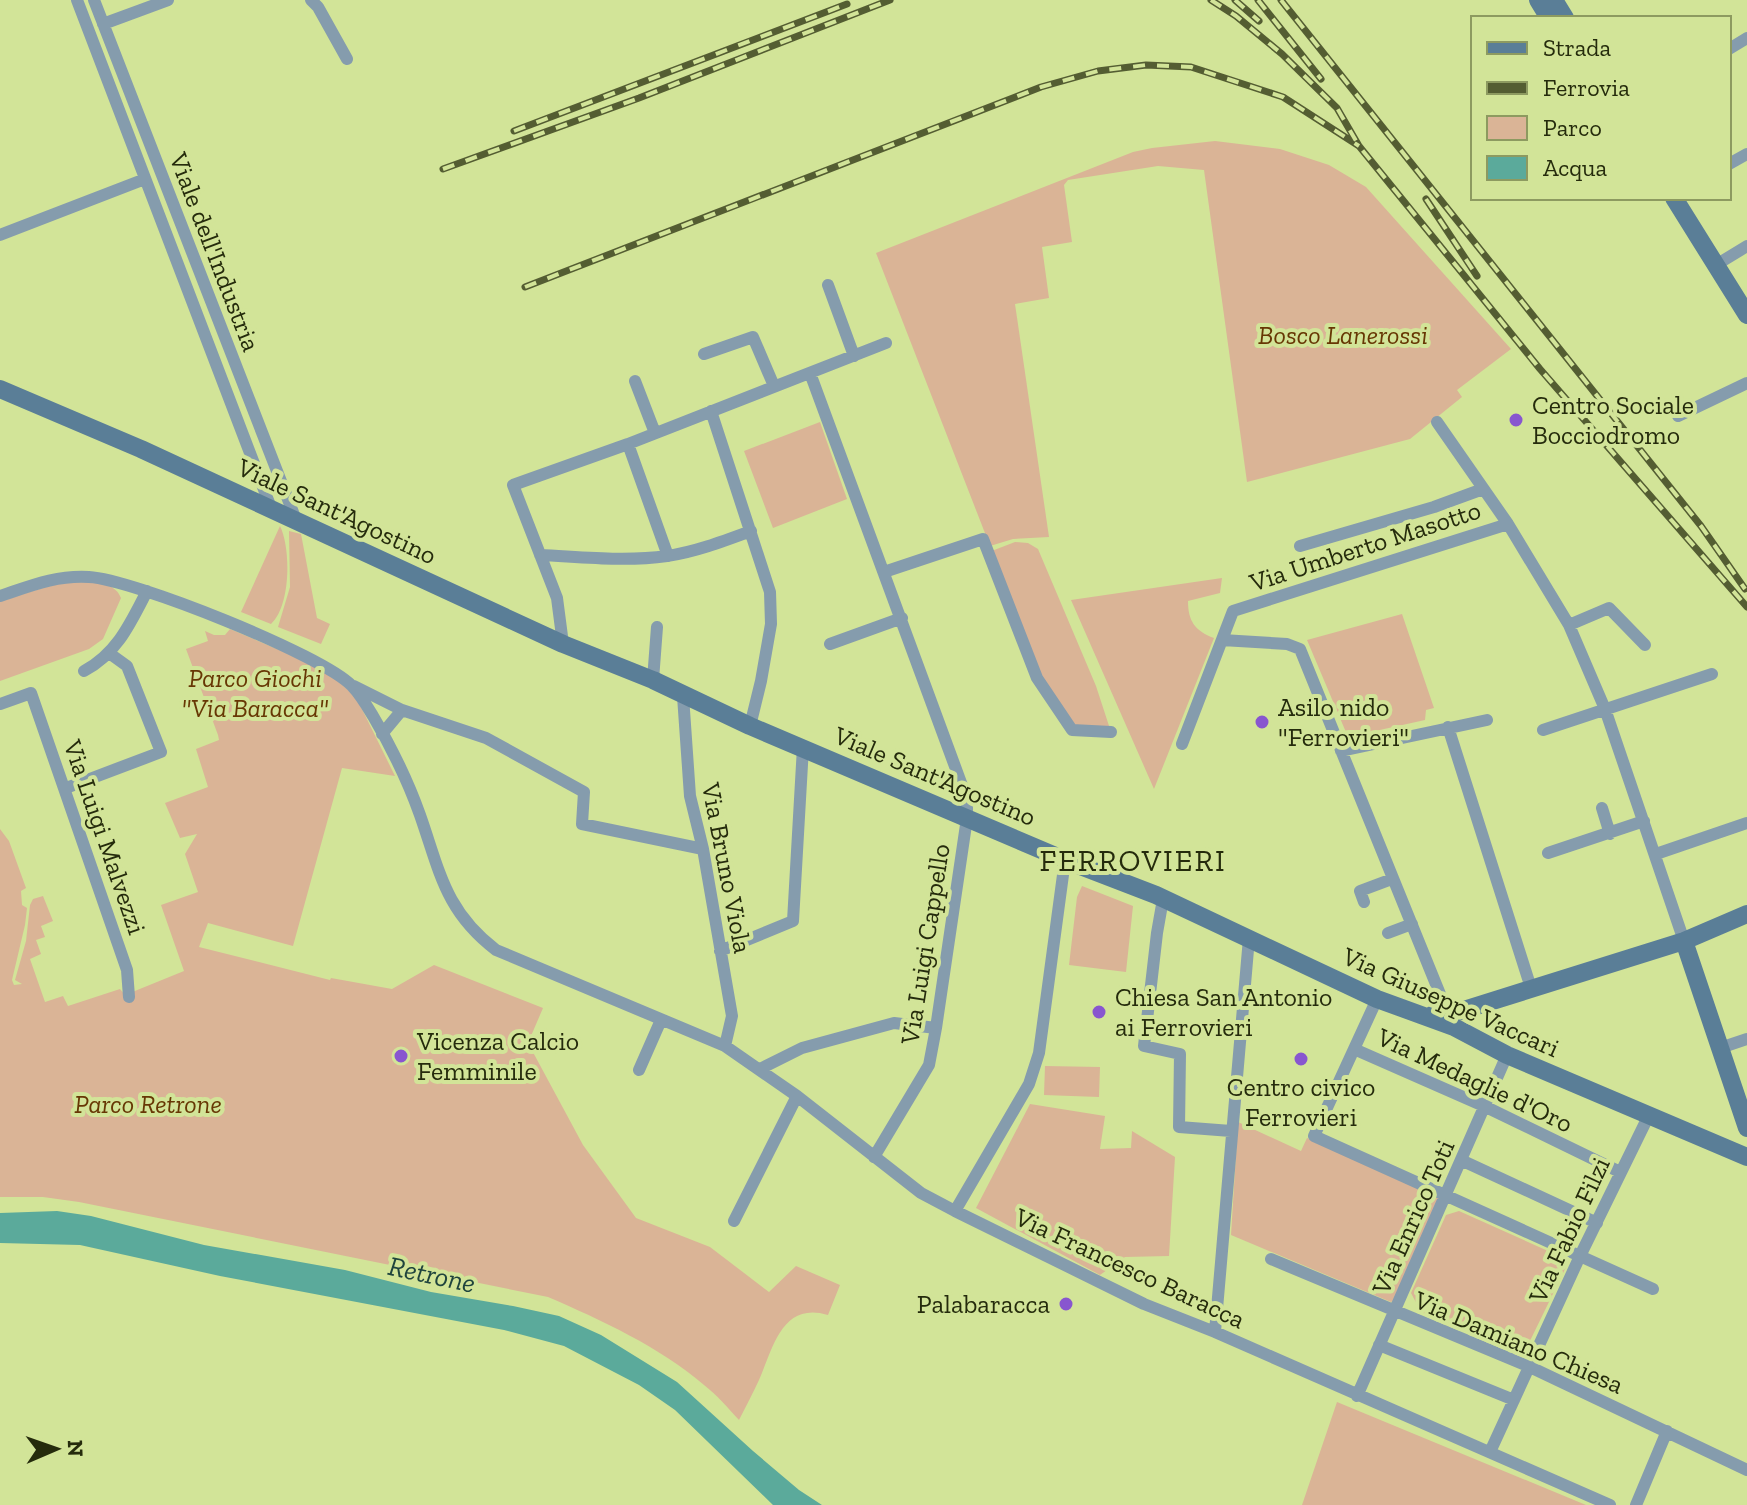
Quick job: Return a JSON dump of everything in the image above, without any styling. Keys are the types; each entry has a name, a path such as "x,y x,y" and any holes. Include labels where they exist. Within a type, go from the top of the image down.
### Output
{"main road":[{"path":"1675,200 1747,315"},
{"name":"Viale Sant'Agostino","path":"0,389 141,449 563,644 653,680 750,726 1065,860 1160,897"},
{"name":"Via Giuseppe Vaccari","path":"1160,897 1377,999 1425,1016 1454,1020 1507,1055 1738,1152"},
{"path":"1454,1020 1531,988 1684,941 1747,914"},
{"path":"1684,941 1746,1126 1738,1152"}],"street":[{"name":"Viale dell'Industria","path":"77,0 271,508"},
{"name":"Viale dell'Industria","path":"94,0 296,520"},
{"path":"103,24 168,0"},
{"path":"311,0 347,59"},
{"path":"0,235 145,179"},
{"path":"1716,265 1747,246"},
{"path":"828,285 854,356"},
{"path":"704,354 753,337 774,386"},
{"path":"563,644 557,598 513,485 628,444 886,343"},
{"name":"Via Luigi Cappello","path":"810,373 967,799 967,818 929,1065 874,1157"},
{"path":"635,381 655,433"},
{"path":"1678,416 1747,383"},
{"path":"711,411 770,592 771,624 750,726"},
{"path":"1437,422 1508,524 1569,625 1605,709 1684,941"},
{"path":"628,444 668,556"},
{"path":"1300,546 1434,507 1483,489"},
{"name":"Via Umberto Masotto","path":"1182,744 1233,611 1508,524"},
{"path":"540,555 622,560 668,556 723,542 751,531"},
{"path":"884,572 983,539 1037,678 1054,704 1072,730 1111,732"},
{"name":"Via Francesco Baracca","path":"0,596 52,578 91,577 147,591 267,639 324,667 352,685 382,734 419,813 437,870 454,906 474,933 508,955 725,1046 797,1096 921,1193 955,1211 1144,1304 1215,1332 1610,1505"},
{"path":"84,671 100,663 124,635 147,591"},
{"path":"1569,625 1609,608 1645,645"},
{"path":"830,644 902,618"},
{"path":"653,680 657,627"},
{"path":"1222,640 1287,644 1300,649 1392,879 1442,999 1454,1020"},
{"path":"66,788 161,752 127,666 109,653"},
{"path":"1543,730 1712,674"},
{"path":"352,685 402,710 486,738 584,792 582,824 703,849"},
{"name":"Via Luigi Malvezzi","path":"0,704 31,693 127,970 129,997"},
{"name":"Via Bruno Viola","path":"683,696 690,796 703,849 732,1016 725,1046"},
{"path":"382,734 402,710"},
{"path":"1341,751 1487,720"},
{"path":"1448,727 1531,988"},
{"path":"720,951 793,921 803,747"},
{"path":"1602,808 1610,834"},
{"path":"1548,853 1644,821"},
{"path":"1656,854 1747,823"},
{"path":"955,1211 1033,1074 1039,1053 1065,860"},
{"path":"1364,902 1360,891 1392,879"},
{"path":"1160,897 1144,1046 1180,1054 1179,1127 1231,1131"},
{"path":"1388,933 1412,924"},
{"path":"1215,1332 1249,938"},
{"path":"1377,999 1314,1136 1653,1289"},
{"path":"639,1070 661,1020"},
{"path":"760,1069 802,1048 894,1023 936,1028"},
{"path":"1720,1048 1747,1039"},
{"name":"Via Medaglie d'Oro","path":"1354,1049 1486,1107 1620,1172"},
{"name":"Via Enrico Toti","path":"1357,1396 1463,1161 1507,1055"},
{"path":"734,1221 797,1096"},
{"name":"Via Fabio Filzi","path":"1490,1452 1649,1115"},
{"path":"1463,1161 1597,1223"},
{"name":"Via Damiano Chiesa","path":"1271,1259 1530,1367 1747,1470"},
{"path":"1379,1345 1514,1400"},
{"path":"1636,1505 1667,1431"}],"green space":[{"name":"Bosco Lanerossi","path":"1215,141 1280,149 1329,165 1366,187 1511,349 1457,390 1462,397 1410,439 1247,482 1204,170 1158,166 1068,180 1064,185 1072,242 1042,247 1049,298 1015,304 1049,537 1013,539 990,546 876,253 1133,152"},
{"path":"820,422 847,499 773,528 744,451"},
{"path":"280,526 286,548 286,591 278,616 271,624 241,612"},
{"path":"289,531 301,534 317,618 330,624 321,644 278,627 290,587"},
{"path":"1015,542 1028,543 1038,549 1096,686 1111,732 1072,730 1037,678 989,552"},
{"path":"1222,578 1220,593 1188,601 1194,624 1214,638 1154,789 1071,600"},
{"path":"94,582 117,591 121,598 103,639 89,649 0,681 0,601 59,583"},
{"path":"1402,614 1434,708 1426,710 1425,720 1348,737 1307,640"},
{"name":"Parco Retrone","path":"230,629 329,671 357,699 395,776 342,768 293,946 208,923 199,947 330,980 392,989 434,965 543,1008 528,1043 583,1145 636,1218 710,1247 769,1292 796,1266 840,1285 828,1315 812,1312 800,1315 782,1330 739,1420 709,1389 669,1358 609,1325 548,1297 79,1202 43,1197 0,1197 0,829 9,841 26,888 21,891 22,905 27,908 12,980 14,985 22,984 15,980 26,941 30,905 33,899 43,896 53,921 41,926 45,937 36,940 41,954 30,959 45,1002 63,996 68,1006 120,989 125,995 184,971 161,905 198,892 185,854 197,834 180,838 165,803 208,787 196,749 219,740 186,649 208,641 205,631 225,635"},
{"path":"1082,886 1133,906 1126,972 1069,965 1077,897"},
{"path":"1045,1066 1100,1067 1099,1097 1044,1095"},
{"path":"1030,1104 1105,1116 1100,1149 1131,1148 1132,1131 1175,1157 1169,1256 1125,1257 1100,1275 976,1208"},
{"path":"1238,1122 1301,1151 1307,1138 1441,1197 1395,1300 1391,1302 1231,1235"},
{"path":"1459,1211 1557,1255 1566,1267 1527,1347 1515,1351 1421,1312 1411,1293 1446,1215"},
{"path":"1337,1402 1586,1505 1302,1505"}],"water":[{"path":"57,1211 91,1216 204,1245 345,1270 431,1292 559,1316 601,1335 677,1382 753,1451 822,1505 773,1505 675,1410 639,1385 564,1346 504,1330 220,1276 80,1245 0,1243 0,1213"}],"railway":[{"path":"443,169 639,98 890,0"},
{"path":"1211,0 1282,54 1337,108 1359,146 1540,369 1747,607"},
{"path":"1235,0 1259,21"},
{"path":"1258,0 1321,79"},
{"path":"1281,0 1701,526 1745,589"},
{"path":"514,131 847,4"},
{"path":"525,287 1041,87 1098,71 1146,65 1191,67 1283,97 1359,146"},
{"path":"1426,199 1477,276"}],"place":[{"name":"Centro Sociale Bocciodromo","path":"1516,420"},
{"name":"Asilo nido \"Ferrovieri\"","path":"1262,722"},
{"name":"Chiesa San Antonio ai Ferrovieri","path":"1099,1012"},
{"name":"Vicenza Calcio Femminile","path":"401,1056"},
{"name":"Centro civico Ferrovieri","path":"1301,1059"},
{"name":"Palabaracca","path":"1066,1304"}],"district":[{"name":"FERROVIERI","path":"1133,861"}],"park label":[{"name":"Parco Giochi \"Via Baracca\"","path":"255,693"}],"water label":[{"name":"Retrone","path":"432,1274"}]}
